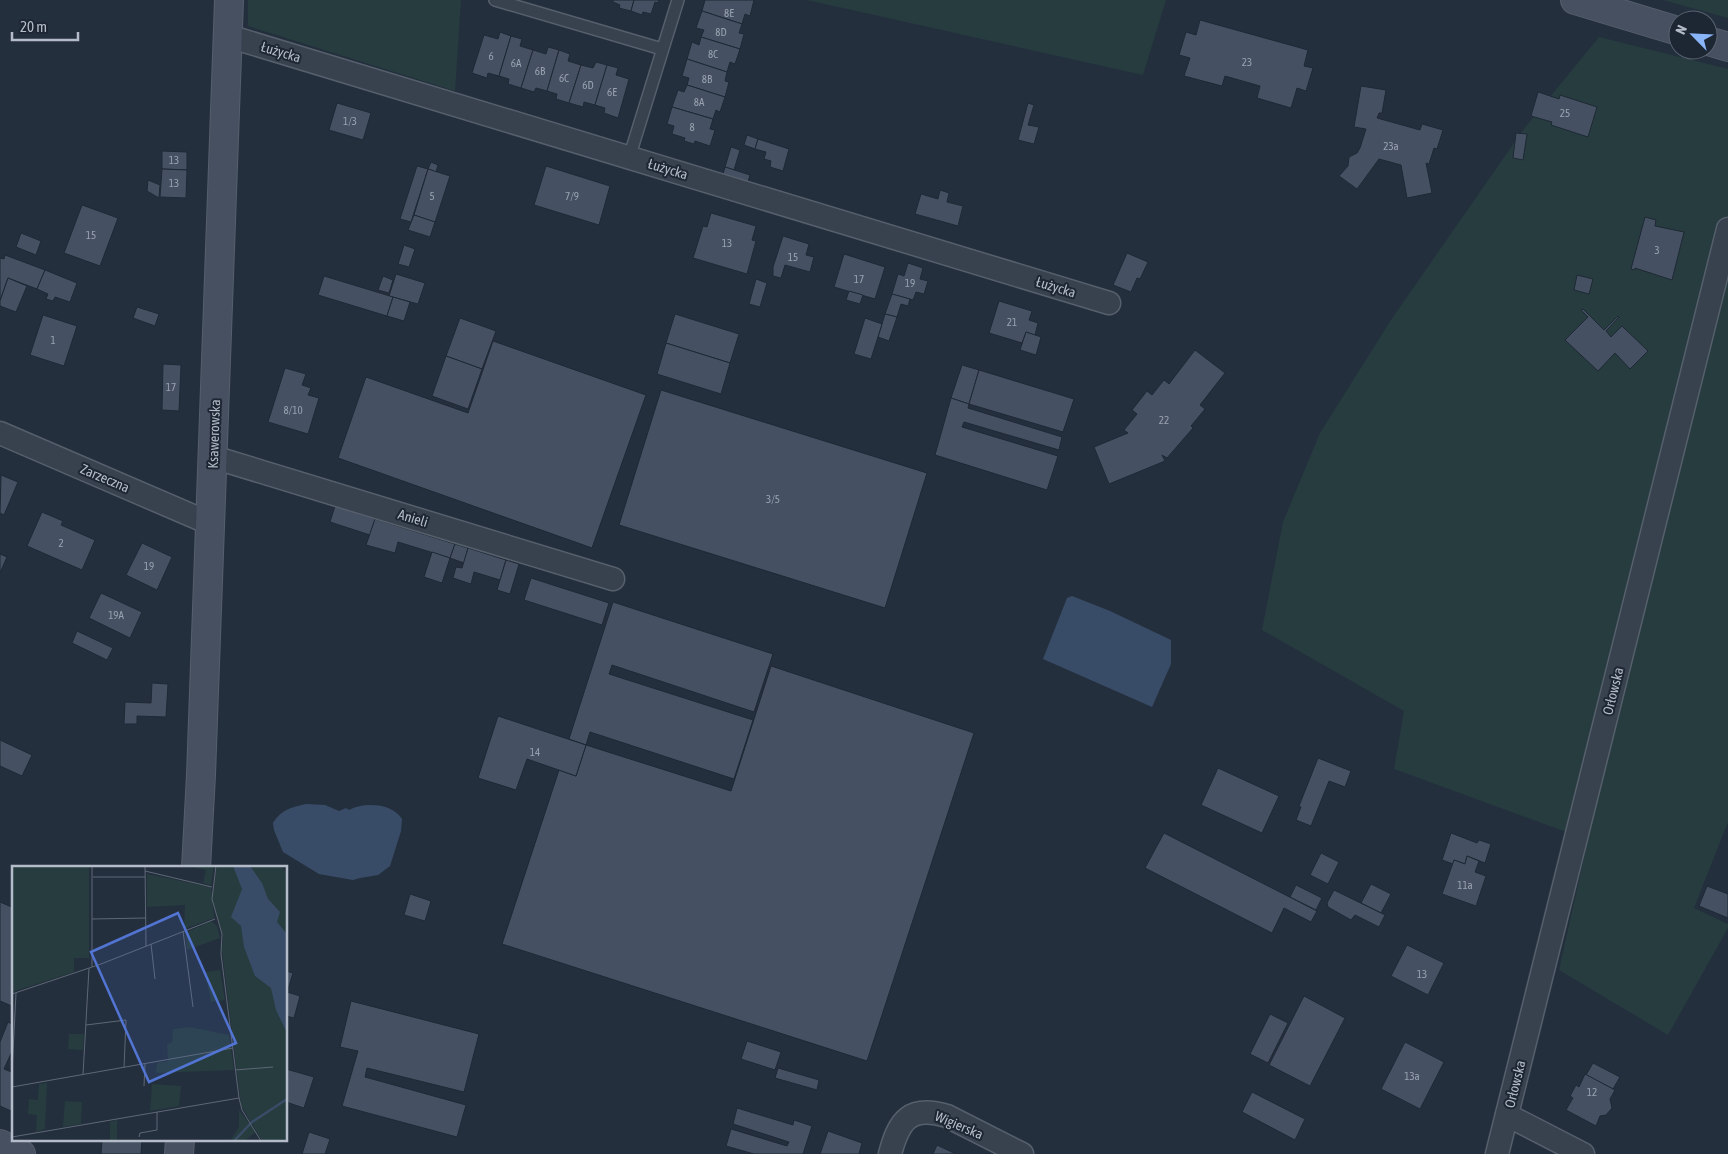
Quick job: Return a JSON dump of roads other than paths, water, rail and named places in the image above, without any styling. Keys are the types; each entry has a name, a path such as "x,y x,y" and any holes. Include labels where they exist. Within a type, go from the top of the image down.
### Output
{"street":[{"name":"Ksawerowska","path":"196,866 229,0"},
{"path":"1575,0 1668,28"},
{"name":"Łużycka","path":"228,36 1109,303"},
{"name":"Orłowska","path":"1497,1154 1728,228"},
{"name":"Zarzeczna","path":"0,433 209,523"},
{"name":"Anieli","path":"213,457 612,579"},
{"name":"Wigierska","path":"890,1154 901,1124 922,1111 935,1112 947,1116 1022,1154"},
{"path":"1507,1115 1583,1154"},
{"path":"0,1144 21,1154"}],"lane":[{"path":"495,0 662,49"},
{"path":"629,158 678,0"}],"water":[{"path":"1072,596 1110,611 1171,640 1171,664 1152,707 1043,659 1067,598"},
{"path":"306,804 325,805 339,811 346,808 349,810 355,807 370,805 392,810 402,819 401,831 390,866 378,875 353,880 319,874 283,852 273,823 279,815 287,810"}]}
